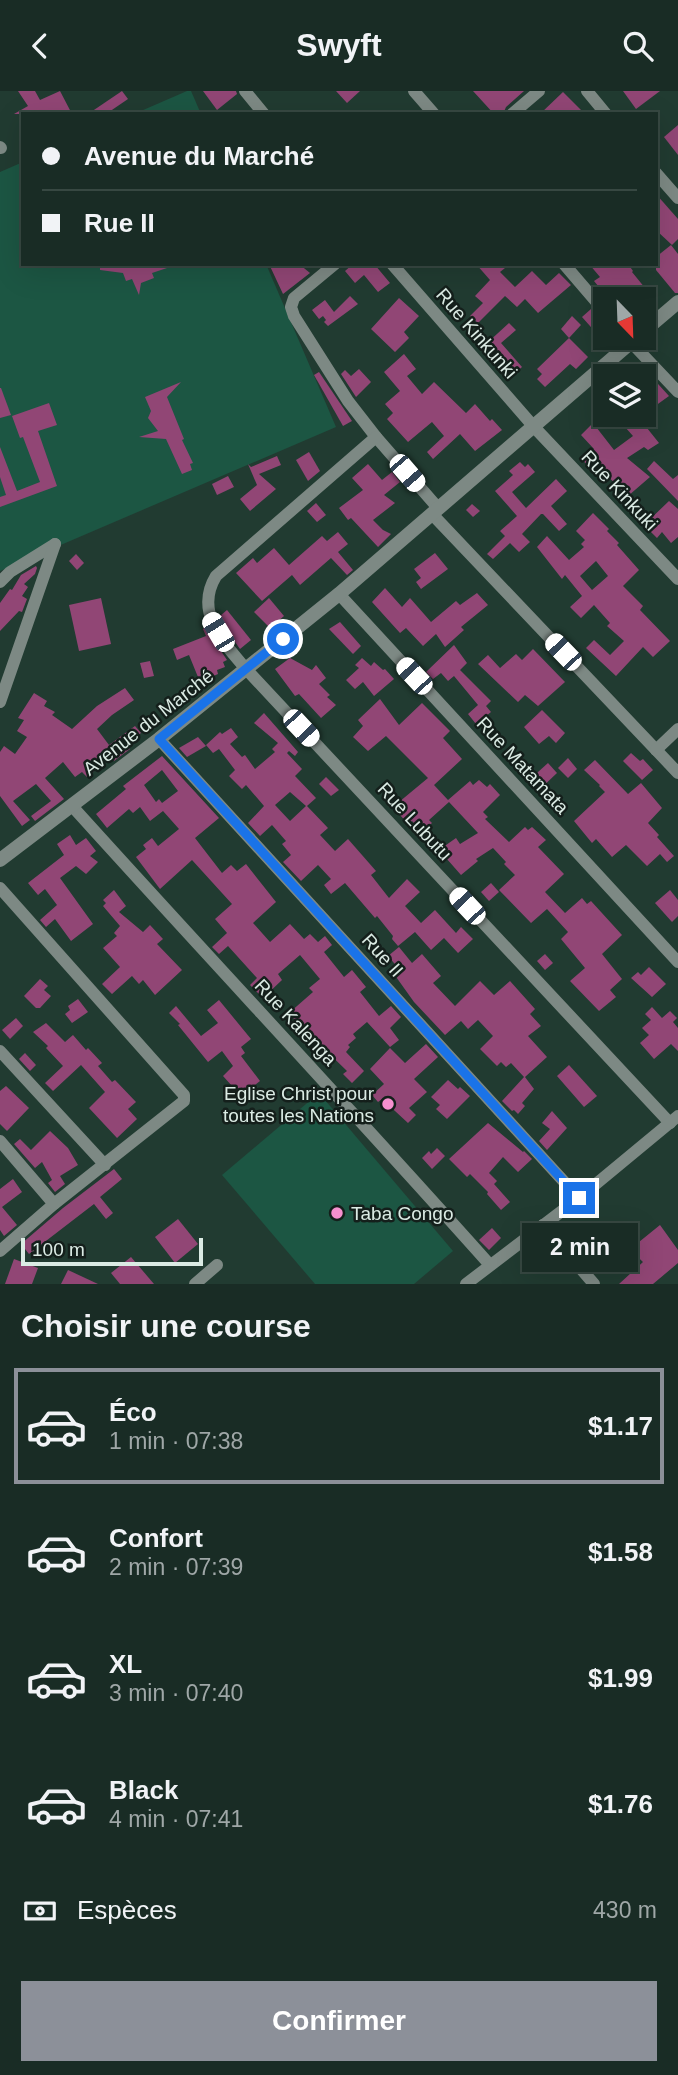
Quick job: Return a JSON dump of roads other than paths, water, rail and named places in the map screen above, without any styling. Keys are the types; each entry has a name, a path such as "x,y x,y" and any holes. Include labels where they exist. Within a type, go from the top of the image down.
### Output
{"street":[{"path":"245,91 262,112"},
{"path":"414,91 432,112"},
{"path":"514,112 538,91"},
{"path":"587,91 604,112"},
{"path":"658,175 678,198"},
{"path":"333,266 294,298 291,307 294,316 348,401 435,511 678,773"},
{"name":"Rue Kinkunki","path":"394,266 534,426"},
{"path":"566,266 593,298"},
{"path":"656,321 678,302"},
{"name":"Avenue du Marché","path":"0,860 159,739 339,594 619,350"},
{"path":"641,350 678,392"},
{"name":"Rue Kinkuki","path":"534,426 678,579"},
{"name":"Rue Lubutu","path":"376,437 216,576 210,585 208,596 211,620 225,644 246,669 674,1120"},
{"path":"0,582 10,572 55,544 0,702"},
{"name":"Rue Matamata","path":"339,594 678,962"},
{"path":"656,750 678,729"},
{"name":"Rue II","path":"159,739 579,1198"},
{"name":"Rue Kalenga","path":"72,806 490,1265"},
{"path":"0,888 184,1095 184,1101 54,1204 0,1251"},
{"path":"0,1051 105,1165"},
{"path":"466,1284 579,1198 674,1120"},
{"path":"0,1141 54,1204"},
{"path":"543,1225 594,1284"},
{"path":"195,1284 217,1265"}],"place":[{"name":"Eglise Christ pour toutes les Nations","path":"388,1104"},
{"name":"Taba Congo","path":"337,1213"}]}
